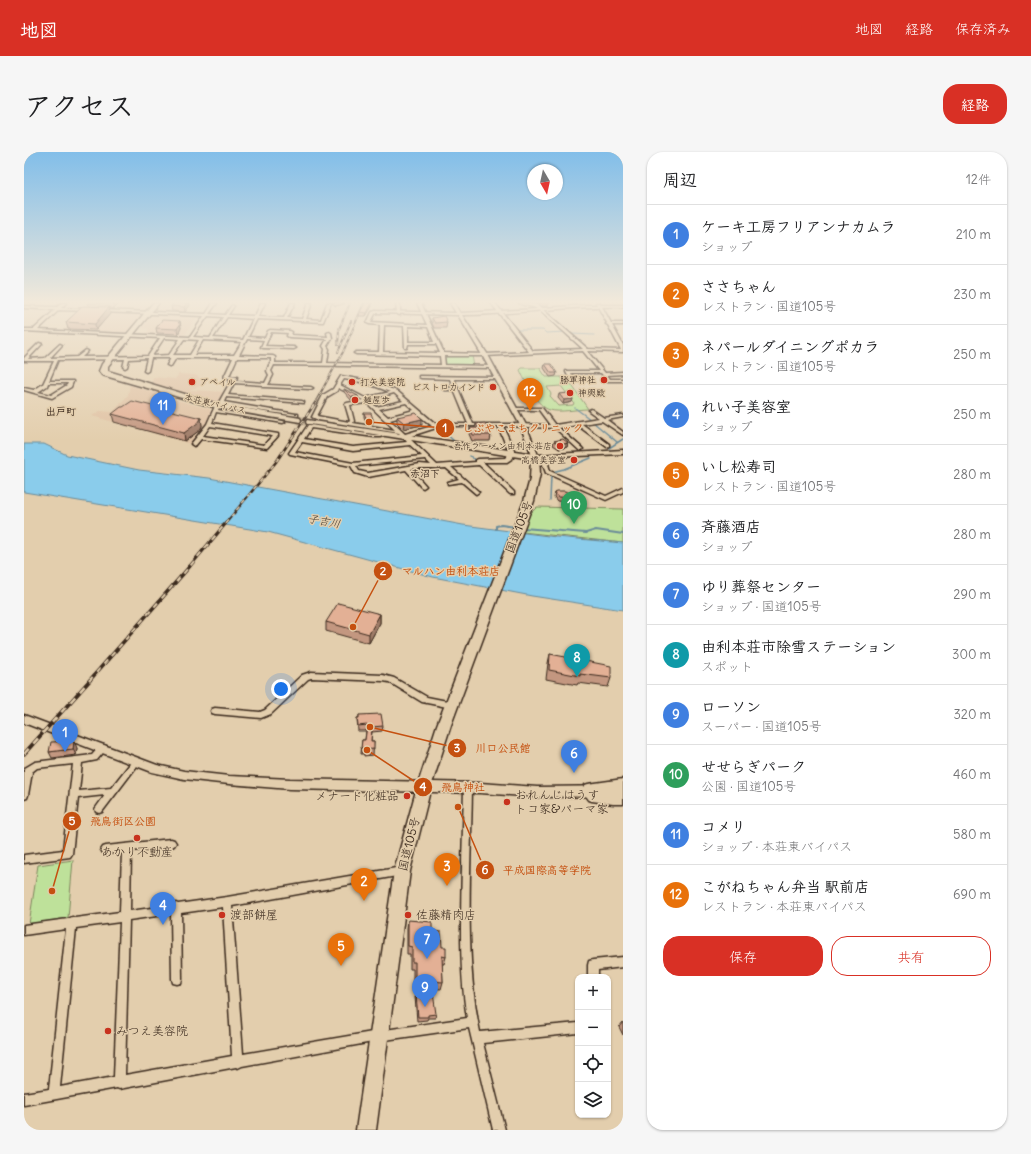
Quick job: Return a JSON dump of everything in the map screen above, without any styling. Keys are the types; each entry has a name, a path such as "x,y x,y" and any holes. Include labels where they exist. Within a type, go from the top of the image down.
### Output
{"highway":[{"name":"本荘東バイパス","path":"119,349 103,369 105,373 218,407 296,417"},
{"path":"310,422 387,434 402,434 511,454 539,457"},
{"name":"国道105号","path":"366,1130 402,871 424,787 479,631 529,501 539,457"}],"street":[{"path":"24,360 35,349"},
{"path":"46,360 57,349"},
{"path":"146,371 149,357 155,349"},
{"path":"169,365 177,349"},
{"path":"191,356 196,349"},
{"path":"194,444 209,424 235,378 226,377 239,349"},
{"path":"325,365 327,349"},
{"path":"381,349 381,353"},
{"path":"406,349 406,354"},
{"path":"440,349 442,354 443,366"},
{"path":"481,349 523,425 533,449 548,472 606,498 623,490"},
{"path":"529,349 532,353"},
{"path":"586,350 609,380 623,380"},
{"path":"356,353 485,355 586,350 623,350"},
{"path":"78,359 86,351"},
{"path":"24,360 191,356 274,357 273,364 269,371 271,375 266,384"},
{"path":"125,366 127,358"},
{"path":"34,392 45,385 57,359"},
{"path":"273,364 491,367"},
{"path":"426,366 428,377"},
{"path":"573,381 568,372 623,373"},
{"path":"436,426 394,392 367,382 343,377 338,386 325,396 314,417 318,419 402,434 436,426 523,425 555,427 623,416"},
{"path":"421,377 497,378"},
{"path":"451,377 471,425"},
{"path":"24,388 52,397 69,386 71,382 47,382"},
{"path":"233,382 266,384 265,386 310,388"},
{"path":"338,386 366,400 376,408 436,467"},
{"path":"445,389 456,388"},
{"path":"350,424 352,421 346,404 394,392"},
{"path":"225,396 302,402"},
{"path":"376,408 406,402"},
{"path":"218,407 283,422"},
{"path":"514,409 540,410 555,427 580,449"},
{"path":"591,410 623,434"},
{"path":"386,419 417,411"},
{"path":"578,423 606,445"},
{"path":"200,437 265,447 276,435 209,424"},
{"path":"353,465 357,472 368,475 407,468 479,463 478,461 507,460 510,458 511,454 500,425"},
{"path":"387,434 374,436 310,426 292,453 353,465 426,457"},
{"path":"302,440 353,449 411,443"},
{"path":"539,457 623,452"},
{"path":"479,463 512,493"},
{"path":"447,466 476,492"},
{"path":"407,468 423,486"},
{"path":"450,483 463,480"},
{"path":"215,711 261,715 268,712 305,677 311,676 383,678 391,680 424,700 452,705"},
{"path":"24,719 103,748 136,762 156,769 184,775 290,784 468,788 537,792 588,793 623,791"},
{"path":"24,795 28,770 35,764 94,758 103,748"},
{"path":"24,859 67,854 78,760"},
{"path":"98,809 136,762"},
{"path":"588,793 588,788 623,783"},
{"path":"468,788 465,903 470,994 477,1038 499,1130"},
{"path":"74,795 113,791"},
{"path":"588,793 592,797 623,800"},
{"path":"106,850 171,843"},
{"path":"119,1083 127,848"},
{"path":"24,930 72,922 227,902 402,871"},
{"path":"227,902 238,1062"},
{"path":"176,908 177,979"},
{"path":"54,1094 72,922"},
{"path":"593,974 593,965 623,962"},
{"path":"24,1099 378,1036 474,1022"},
{"path":"477,1038 575,1028"}],"shaded area":[{"path":"179,374 195,375 208,383 189,390 225,392 219,402 217,402 152,383 153,377 175,379"},
{"path":"130,385 210,409 211,416 200,434 191,444 92,416 100,411 113,412 128,395"}],"green space":[{"path":"444,355 472,356 474,366 446,366"},
{"path":"522,368 540,368 546,377 561,377 564,381 569,381 588,409 554,411 545,408 532,393 520,370","holes":["561,386 574,403 573,405 559,406 550,396 551,394 547,387"]},
{"path":"537,507 623,509 623,543 522,532 529,515"},
{"path":"73,860 68,918 29,924 38,865"}],"water":[{"name":"子吉川","path":"24,444 44,444 67,455 139,470 209,478 463,525 556,537 623,543 623,610 532,596 433,577 268,532 24,492"}],"building":[{"path":"545,364 551,364 557,373 551,373"},
{"path":"344,389 358,396 352,397"},
{"path":"569,393 573,399 564,400 559,394"},
{"path":"132,401 201,418 199,422 184,433 112,414"},
{"path":"364,413 371,413 373,419 367,420"},
{"path":"416,413 422,419 404,423 397,417"},
{"path":"485,423 491,435 473,435 470,428 478,428 476,424"},
{"path":"563,439 568,443 560,445 554,441"},
{"path":"565,491 577,498 558,497 555,492"},
{"path":"338,603 380,614 369,634 326,622"},
{"path":"550,654 611,666 611,678 580,674 580,676 549,670"},
{"path":"381,714 383,726 372,727 371,741 374,741 374,749 364,750 364,748 361,748 362,740 365,740 367,725 358,726 357,718 359,718 359,715"},
{"path":"74,741 73,749 49,752 51,742"},
{"path":"408,920 432,922 432,931 441,932 442,947 446,947 446,957 442,956 443,982 415,980 415,962 412,962 412,947 408,946"},
{"path":"433,993 436,1014 428,1015 428,1017 418,1017 416,994"}],"waterway":[{"path":"575,408 590,419"},
{"path":"593,422 617,442"},
{"path":"445,433 453,440"},
{"path":"609,448 623,439"},
{"path":"470,456 475,460"},
{"path":"552,472 564,469 591,458"},
{"path":"441,465 454,463"},
{"path":"550,500 551,476"},
{"path":"496,529 496,526 501,525 516,527"},
{"path":"523,528 586,533 596,530 623,534"}],"tunnel":[{"path":"297,420 310,422"}],"railway":[{"path":"316,401 344,349"},
{"path":"225,524 276,462 317,400"},
{"path":"89,681 226,523"},
{"path":"24,754 90,680"}],"place":[{"name":"勝軍神社","path":"604,380"},
{"name":"アベイル","path":"192,382"},
{"name":"打矢美容院","path":"352,382"},
{"name":"ビストロカインド","path":"493,387"},
{"name":"神輿殿","path":"570,393"},
{"name":"麺屋歩","path":"355,400"},
{"name":"こがねちゃん弁当 駅前店","path":"530,411"},
{"name":"しぶやこまちクリニック","path":"369,422"},
{"name":"コメリ","path":"163,425"},
{"name":"吾作ラーメン由利本荘店","path":"560,446"},
{"name":"高橋美容室","path":"574,460"},
{"name":"せせらぎパーク","path":"574,524"},
{"name":"マルハン由利本荘店","path":"353,627"},
{"name":"由利本荘市除雪ステーション","path":"577,677"},
{"name":"川口公民館","path":"370,727"},
{"name":"飛鳥神社","path":"367,750"},
{"name":"ケーキ工房フリアンナカムラ","path":"65,752"},
{"name":"斉藤酒店","path":"574,773"},
{"name":"メナード化粧品","path":"407,796"},
{"name":"おれんじはうす トコ家&パーマ家","path":"507,802"},
{"name":"平成国際高等学院","path":"458,807"},
{"name":"あかり不動産","path":"137,838"},
{"name":"ネパールダイニングポカラ","path":"447,886"},
{"name":"飛鳥街区公園","path":"52,891"},
{"name":"ささちゃん","path":"364,901"},
{"name":"渡部餅屋","path":"222,915"},
{"name":"佐藤精肉店","path":"408,915"},
{"name":"れい子美容室","path":"163,925"},
{"name":"ゆり葬祭センター","path":"427,959"},
{"name":"いし松寿司","path":"341,966"},
{"name":"ローソン","path":"425,1007"},
{"name":"みつえ美容院","path":"108,1031"}],"district":[{"name":"出戸町","path":"61,411"},
{"name":"赤沼下","path":"425,473"}]}
